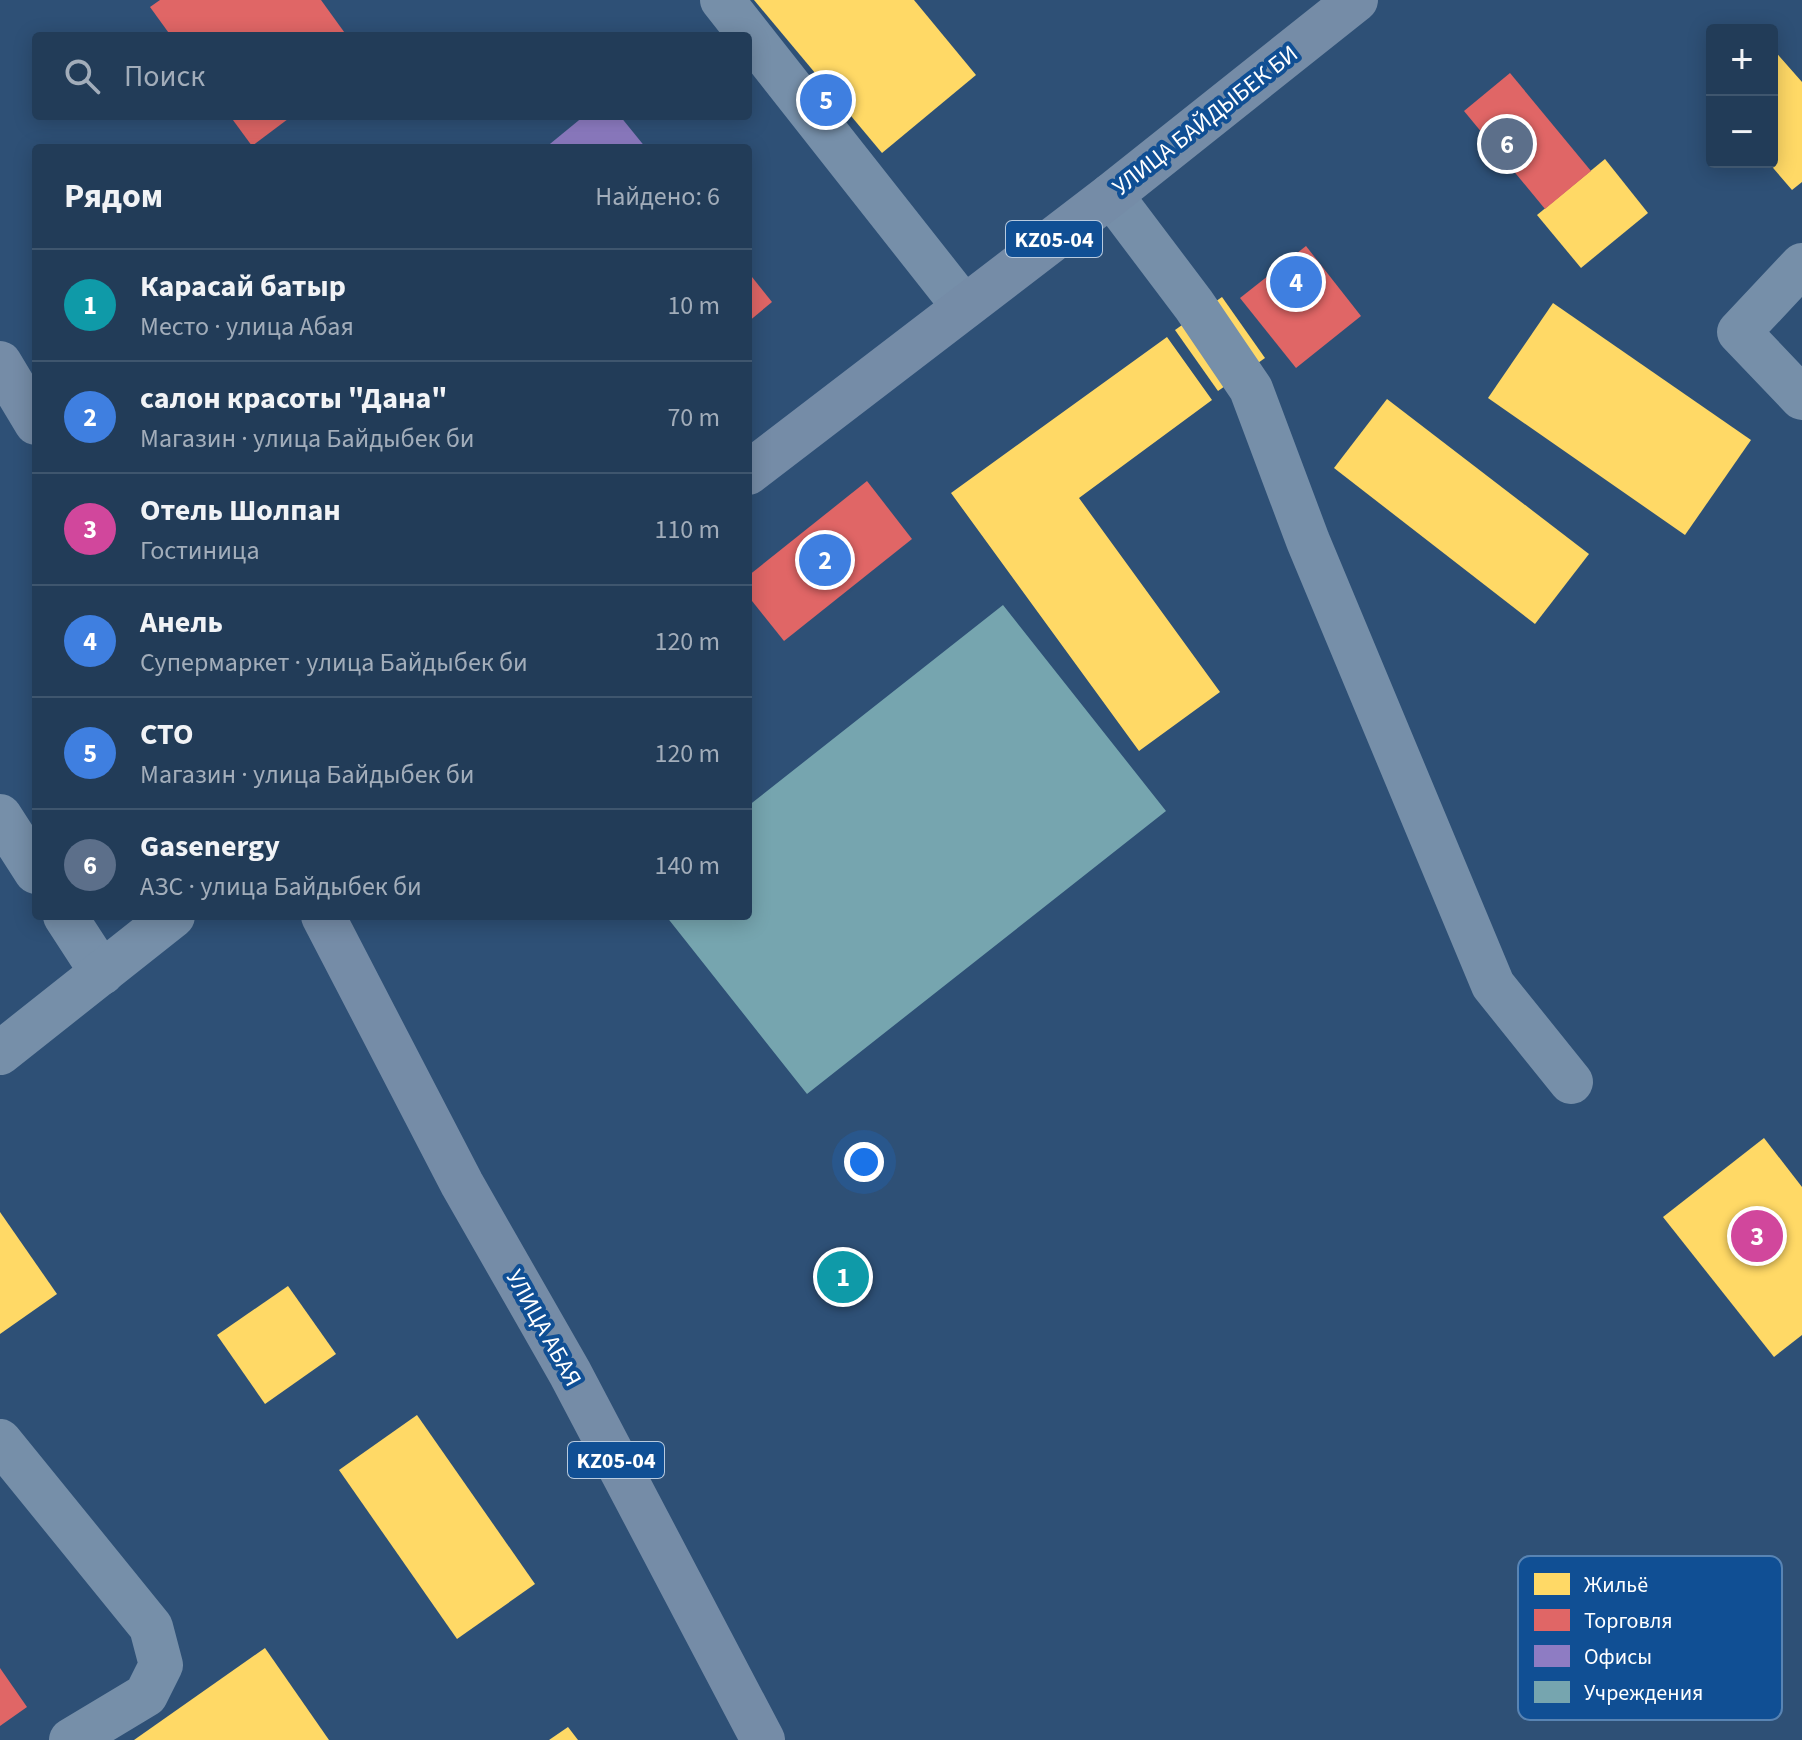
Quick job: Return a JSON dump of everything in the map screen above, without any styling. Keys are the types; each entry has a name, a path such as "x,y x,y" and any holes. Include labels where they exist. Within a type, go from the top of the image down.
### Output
{"main road":[{"name":"УЛИЦА БАЙДЫБЕК БИ","path":"752,470 1111,195 1356,0"},
{"path":"0,363 32,416"},
{"name":"УЛИЦА АБАЯ","path":"325,920 462,1184 570,1373 763,1740"}],"street":[{"path":"722,0 747,32"},
{"path":"752,38 964,307"},
{"path":"1111,195 1194,305 1251,389 1308,541 1493,985 1571,1082"},
{"path":"1802,265 1739,332 1802,398"},
{"path":"0,816 32,866"},
{"path":"68,920 102,973"},
{"path":"0,1053 168,920"},
{"path":"0,1441 151,1627 161,1665 146,1695 71,1740"}],"building: Жильё":[{"path":"754,0 914,0 976,75 882,153"},
{"path":"1778,55 1802,82 1802,182 1792,190 1773,168 1778,168"},
{"path":"1605,159 1648,213 1581,268 1537,215"},
{"path":"1222,297 1265,358 1218,391 1175,330"},
{"path":"1553,303 1751,440 1685,535 1488,398"},
{"path":"1167,337 1212,400 1079,498 1220,692 1139,751 951,493"},
{"path":"1387,399 1589,554 1535,624 1334,468"},
{"path":"1764,1138 1802,1187 1802,1335 1774,1357 1663,1217"},
{"path":"0,1212 57,1294 0,1334"},
{"path":"288,1286 336,1354 265,1404 217,1335"},
{"path":"417,1415 535,1584 457,1639 339,1470"},
{"path":"265,1648 329,1740 134,1740"},
{"path":"568,1727 578,1740 549,1740"}],"building: Торговля":[{"path":"160,0 321,0 344,32 168,32 150,7"},
{"path":"1510,73 1591,171 1545,209 1464,111"},
{"path":"233,120 287,120 255,144 251,144"},
{"path":"1306,246 1361,316 1296,368 1240,298"},
{"path":"752,277 772,302 752,319"},
{"path":"867,481 912,539 784,641 752,601 752,573"},
{"path":"0,1668 27,1707 0,1726"}],"building: Офисы":[{"path":"579,120 623,120 643,144 550,144"}],"building: Учреждения":[{"path":"1003,605 1166,811 807,1094 669,920 752,920 752,803"}],"place":[{"name":"СТО","path":"826,100"},
{"name":"Gasenergy","path":"1507,144"},
{"name":"Анель","path":"1296,282"},
{"name":"салон красоты \"Дана\"","path":"825,560"},
{"name":"Отель Шолпан","path":"1757,1236"},
{"name":"Карасай батыр","path":"843,1277"}]}
